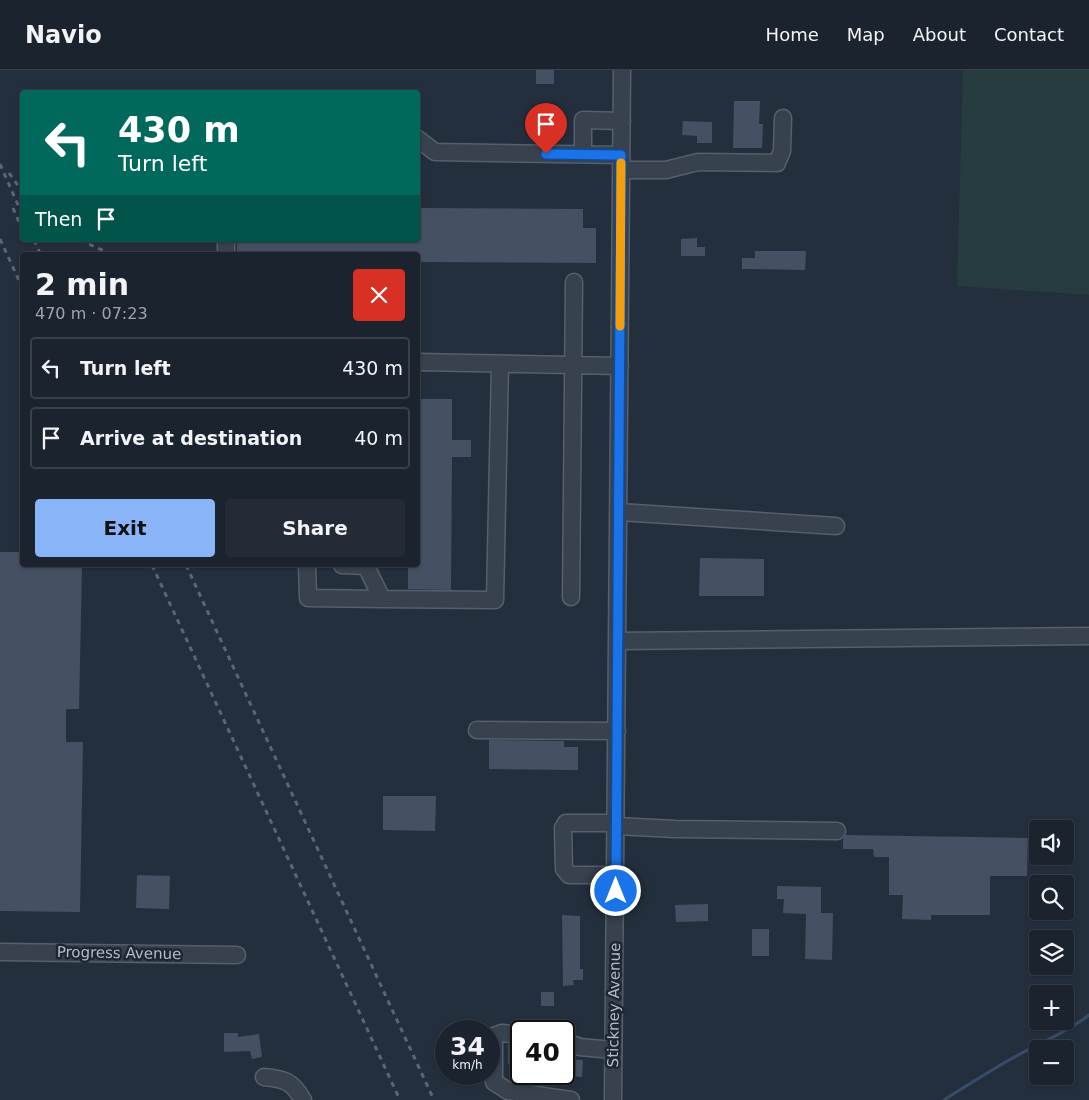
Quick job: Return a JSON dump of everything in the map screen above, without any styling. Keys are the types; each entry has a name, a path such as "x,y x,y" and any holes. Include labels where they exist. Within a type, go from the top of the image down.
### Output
{"street":[{"name":"Stickney Avenue","path":"613,1100 622,70"},
{"path":"420,141 435,152 582,154 666,170 698,162 777,163 782,151 782,118"},
{"path":"582,154 583,120 622,120"},
{"path":"571,597 574,282"},
{"path":"420,362 620,366"},
{"path":"307,567 308,598 495,600 500,364"},
{"path":"618,512 836,526"},
{"path":"366,567 382,599"},
{"path":"618,640 1089,636"},
{"path":"477,730 617,731"},
{"path":"616,875 569,876 564,869 563,828 566,823 675,829 837,831"},
{"name":"Progress Avenue","path":"0,952 237,955"},
{"path":"510,1034 502,1033 494,1036 494,1082 508,1091 571,1100"},
{"path":"575,1045 613,1050"},
{"path":"264,1078 281,1079 288,1082 297,1090 303,1100"}],"green space":[{"path":"963,70 1089,70 1089,295 957,286"}],"building":[{"path":"536,70 554,70 554,84 536,84"},
{"path":"734,101 760,101 759,124 763,124 762,148 733,148"},
{"path":"683,121 712,122 712,143 697,143 697,136 682,135"},
{"path":"420,208 583,209 583,228 596,228 596,263 420,262 420,252 237,252 237,242 420,242"},
{"path":"697,238 697,247 705,247 705,256 681,256 681,239"},
{"path":"755,251 806,251 805,270 742,269 742,258 755,258"},
{"path":"420,399 452,399 452,440 471,440 471,457 452,457 451,590 408,589 408,567 420,567"},
{"path":"0,552 20,552 20,567 82,567 79,709 66,709 66,742 83,742 80,912 0,911"},
{"path":"700,558 764,559 764,596 699,596"},
{"path":"489,740 564,741 564,747 578,747 578,770 489,769"},
{"path":"383,796 436,796 435,831 383,830"},
{"path":"846,835 1028,838 1027,876 990,876 990,915 931,915 931,920 902,919 903,895 889,895 889,857 874,857 873,849 843,849 843,839"},
{"path":"137,875 170,876 169,909 136,908"},
{"path":"777,886 821,887 821,913 833,913 832,960 805,959 806,914 783,913 784,899 777,899"},
{"path":"708,904 708,921 676,922 675,905"},
{"path":"562,915 580,916 580,969 583,969 583,980 573,980 574,985 563,986"},
{"path":"752,929 769,929 769,956 752,956"},
{"path":"541,992 554,992 554,1006 541,1006"},
{"path":"224,1033 238,1033 238,1037 259,1034 262,1057 252,1059 250,1051 224,1052"},
{"path":"508,1044 510,1044 510,1064 508,1064"},
{"path":"575,1060 583,1060 582,1077 575,1077"}],"waterway":[{"path":"944,1100 999,1066 1063,1032 1089,1015"}],"railway":[{"path":"0,164 20,209"},
{"path":"9,173 20,188"},
{"path":"13,208 20,224"},
{"path":"0,239 20,283"},
{"path":"35,242 40,252"},
{"path":"84,242 106,252"},
{"path":"153,567 400,1100"},
{"path":"187,567 434,1100"}],"slow traffic":[{"path":"620,326 621,163"}],"route":[{"path":"546,154 621,155 616,891"}]}
